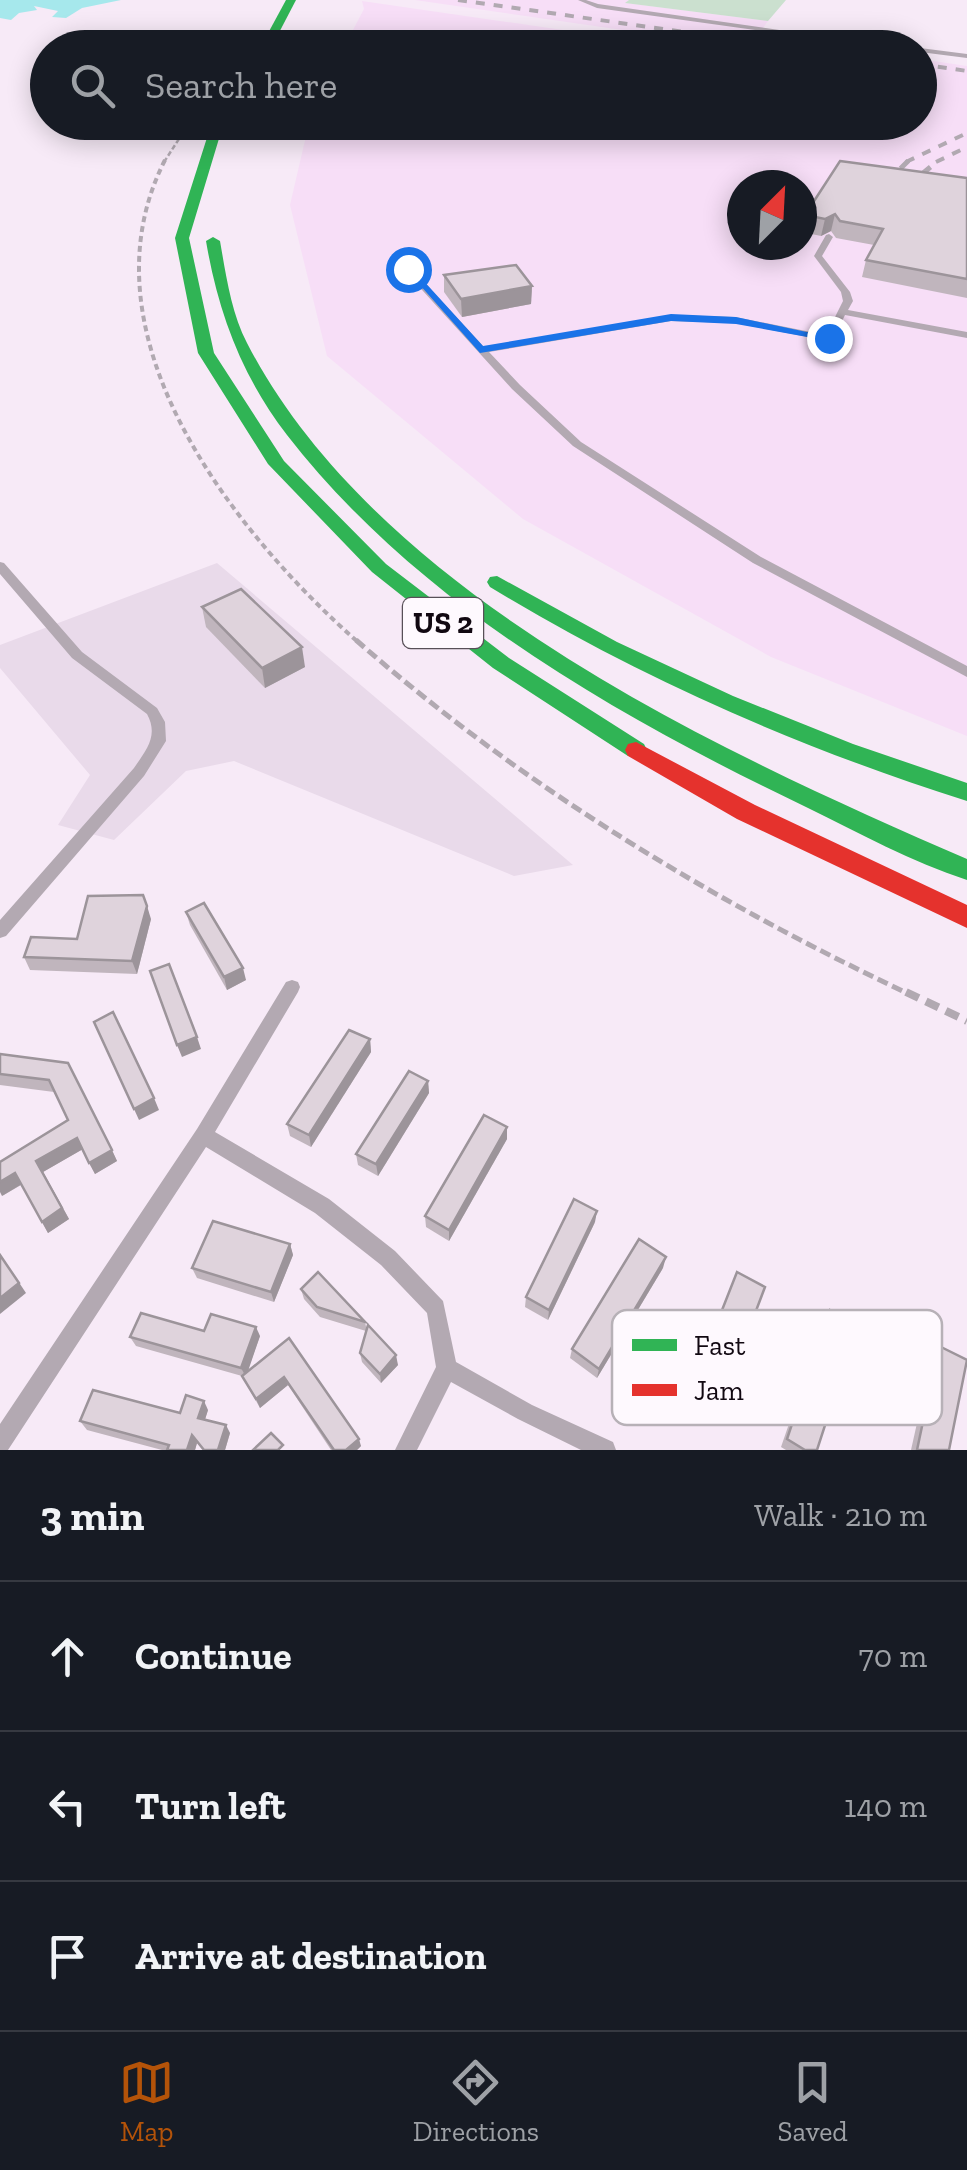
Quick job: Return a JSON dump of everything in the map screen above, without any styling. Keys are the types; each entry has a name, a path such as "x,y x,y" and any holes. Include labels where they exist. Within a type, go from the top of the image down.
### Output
{"highway":[{"path":"279,30 297,8"},
{"name":"US 2","path":"208,140 198,157 184,216 190,296 213,362 235,403 300,494 403,592 535,690 727,803 967,917"},
{"name":"US 2","path":"235,140 215,188 213,242 219,277 243,353 277,408 336,482 437,572 509,628 654,722 846,820 967,870"},
{"path":"219,277 246,315 287,390 320,434 422,530"},
{"path":"475,567 570,627 676,682 882,765 967,792"}],"lane":[{"path":"582,0 612,8 771,30"},
{"path":"937,52 967,56"},
{"path":"480,350 671,318 736,320 829,338 848,301 818,256 829,237"},
{"path":"408,269 480,350 550,420 622,475 773,569 967,672"},
{"path":"844,312 967,335"},
{"path":"0,566 77,655 152,711 160,732 156,749 139,772 0,931"},
{"path":"0,1442 204,1135 292,987"},
{"path":"204,1135 322,1206 388,1258 436,1308 448,1368 406,1450"},
{"path":"448,1368 525,1412 605,1450"}],"shaded area":[{"path":"415,0 629,0 626,3 768,21 761,30 622,30"},
{"path":"362,1 562,30 353,30 364,9"},
{"path":"937,62 967,66 967,736 771,657 523,519 327,356 290,205 305,140 937,140"},
{"path":"217,563 573,865 514,876 234,761 186,771 114,840 58,825 90,775 0,668 0,645"}],"green space":[{"path":"786,0 768,21 625,3"}],"water":[{"path":"0,0 121,0 82,8 66,18 52,17 58,11 34,6 37,10 19,13 11,20 0,18"}],"building":[{"path":"840,161 967,178 967,279 866,260 883,229 840,221 835,214 825,219 817,217 817,196"},
{"path":"516,265 532,286 461,299 444,275"},
{"path":"241,589 302,647 262,668 202,607"},
{"path":"143,895 147,906 132,961 24,957 31,937 77,939 88,896"},
{"path":"204,903 243,968 224,977 186,912"},
{"path":"169,964 197,1037 177,1045 150,971"},
{"path":"113,1012 154,1098 134,1109 94,1022"},
{"path":"349,1030 370,1039 309,1135 287,1124"},
{"path":"0,1054 68,1063 112,1150 89,1163 77,1138 36,1161 62,1208 42,1222 15,1173 0,1182 0,1162 68,1120 49,1080 0,1074"},
{"path":"409,1071 428,1081 376,1164 356,1154"},
{"path":"484,1115 507,1127 449,1230 425,1216"},
{"path":"574,1199 597,1211 549,1310 526,1297"},
{"path":"213,1221 290,1244 271,1292 192,1268"},
{"path":"639,1239 666,1257 634,1310 612,1310 612,1347 599,1369 572,1349"},
{"path":"0,1255 19,1283 0,1298"},
{"path":"318,1272 365,1322 317,1307 301,1289"},
{"path":"737,1272 765,1287 756,1310 722,1310"},
{"path":"141,1313 204,1331 211,1314 256,1327 241,1368 130,1337"},
{"path":"368,1325 396,1355 380,1374 360,1353"},
{"path":"289,1338 359,1439 346,1450 334,1450 284,1377 256,1399 242,1376"},
{"path":"942,1348 967,1360 949,1450 917,1450 922,1425 942,1425"},
{"path":"93,1390 180,1413 186,1395 204,1401 198,1418 226,1425 218,1450 204,1450 192,1435 187,1450 167,1450 169,1445 80,1421"},
{"path":"792,1425 825,1425 817,1450 805,1450 787,1439"},
{"path":"271,1433 283,1445 278,1450 253,1450"}],"railway":[{"path":"458,0 670,30"},
{"path":"937,67 967,71"},
{"path":"908,161 967,133"},
{"path":"937,161 967,147"},
{"path":"885,184 908,161"},
{"path":"905,188 937,161"}],"traffic: fast":[{"path":"275,30 291,0"},
{"path":"212,140 182,238 206,353 277,464 379,568 501,663 636,750"},
{"path":"213,241 226,306 239,343 292,431 366,514 456,590 556,660 663,724 770,780 967,870"},
{"path":"497,582 609,647 725,702 845,750 967,792"}],"traffic: jam":[{"path":"636,750 746,812 967,917"}],"route":[{"path":"408,269 480,350 643,321 697,317 736,320 829,338"}]}
